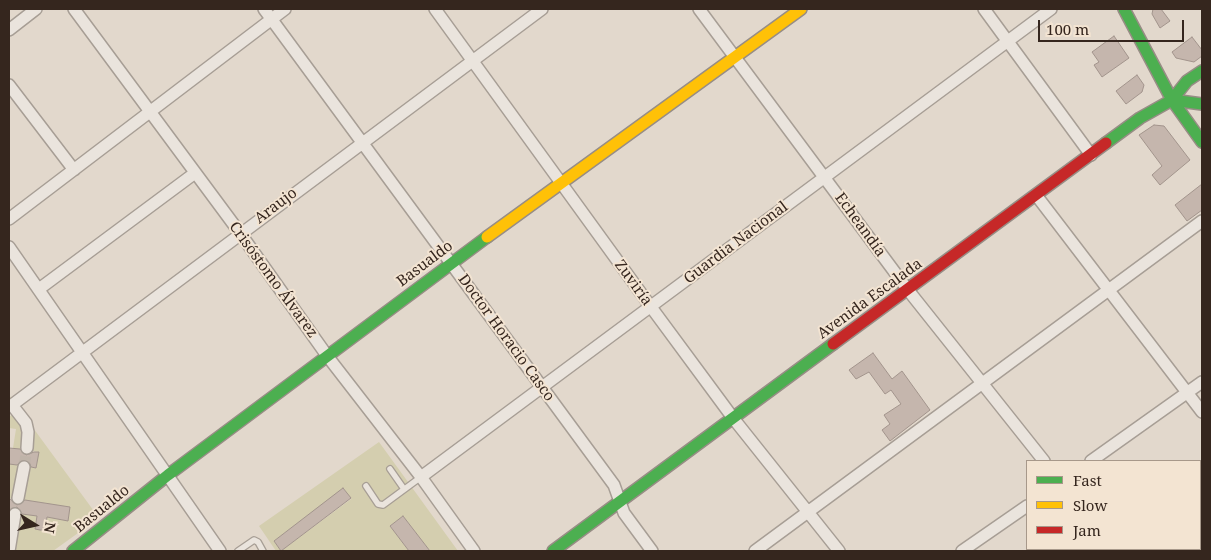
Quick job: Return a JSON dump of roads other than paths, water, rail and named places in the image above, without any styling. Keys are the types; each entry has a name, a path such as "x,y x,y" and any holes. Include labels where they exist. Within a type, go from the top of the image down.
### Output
{"main road":[{"name":"Basualdo","path":"73,551 168,475 451,263 801,9"},
{"path":"1127,10 1172,100 1202,142"},
{"name":"Avenida Escalada","path":"553,551 1140,118 1172,100 1187,81 1202,71"},
{"path":"1172,100 1202,104"}],"street":[{"path":"9,30 36,9"},
{"name":"Crisóstomo Álvarez","path":"74,9 240,233 328,357 474,551"},
{"name":"Doctor Horacio Casco","path":"264,9 614,485 624,513 652,551"},
{"path":"9,219 285,9"},
{"name":"Zuviría","path":"435,9 733,418 839,551"},
{"name":"Araujo","path":"27,448 28,432 26,423 12,405 84,353 361,142 542,9"},
{"name":"Echeandía","path":"699,9 908,290 1043,460"},
{"path":"984,9 1091,155"},
{"name":"Guardia Nacional","path":"420,477 1051,9"},
{"path":"9,85 74,170"},
{"path":"39,290 195,173"},
{"path":"1036,195 1202,412"},
{"path":"755,551 1202,221"},
{"path":"9,247 220,551"},
{"path":"1091,460 1202,382"},
{"path":"18,498 24,467"},
{"path":"962,551 1026,507"},
{"path":"9,551 15,514"}],"lane":[{"path":"390,469 404,489"},
{"path":"366,486 381,505 420,477"},
{"path":"238,551 254,540 258,542 263,551"}],"tunnel":[{"path":"24,467 27,448"}]}
